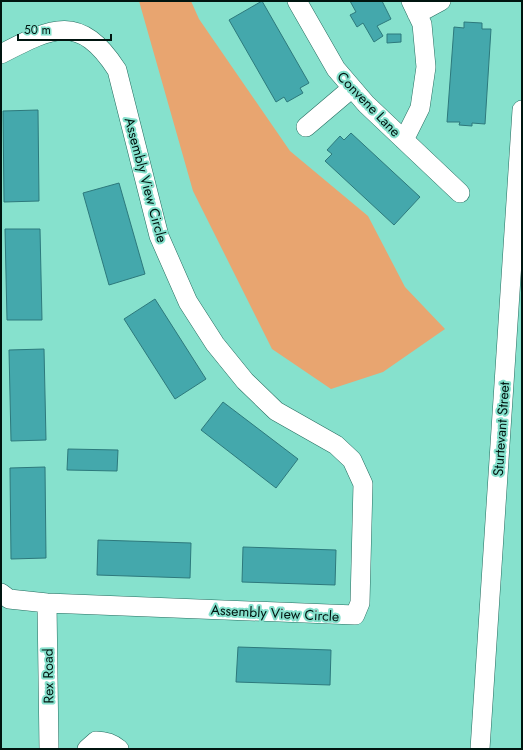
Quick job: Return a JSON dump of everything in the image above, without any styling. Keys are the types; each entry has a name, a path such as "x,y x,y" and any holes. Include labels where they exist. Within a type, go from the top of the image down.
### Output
{"street":[{"name":"Convene Lane","path":"297,1 336,69 352,88 460,193"},
{"path":"404,140 420,108 426,67 422,24 414,7 441,1"},
{"name":"Assembly View Circle","path":"1,54 43,34 66,29 84,35 105,51 117,70 159,236 188,302 214,344 245,381 276,411 336,445 352,460 364,484 360,603 355,615 47,603 9,600 1,592"},
{"path":"306,127 352,88"},
{"name":"Sturtevant Street","path":"480,749 515,320 522,110"},
{"name":"Rex Road","path":"47,603 48,749"},
{"path":"87,749 96,741 114,745 118,749"}],"shaded area":[{"path":"139,1 191,1 199,19 290,151 368,216 405,287 445,329 383,372 331,389 272,349 193,191"}],"building":[{"path":"262,1 309,83 300,88 303,93 287,102 284,97 276,102 229,20"},
{"path":"350,1 382,1 391,19 377,26 383,36 374,42 363,23 357,27 350,15 356,12"},
{"path":"464,22 482,23 482,29 491,29 485,124 472,123 472,126 459,125 460,122 447,122 454,27 464,28"},
{"path":"387,34 401,34 401,42 387,43"},
{"path":"38,110 39,201 4,202 3,111"},
{"path":"351,133 420,197 394,225 325,161 332,154 327,150 340,136 344,140"},
{"path":"119,183 145,274 109,285 83,193"},
{"path":"5,229 40,229 42,320 7,320"},
{"path":"155,299 206,379 175,399 124,319"},
{"path":"44,349 46,440 11,441 9,350"},
{"path":"223,402 298,459 276,488 201,430"},
{"path":"68,449 118,450 117,471 67,470"},
{"path":"45,467 46,558 11,559 10,468"},
{"path":"98,540 191,543 190,578 97,575"},
{"path":"243,547 336,550 335,585 242,582"},
{"path":"238,647 331,650 330,685 236,682"}]}
